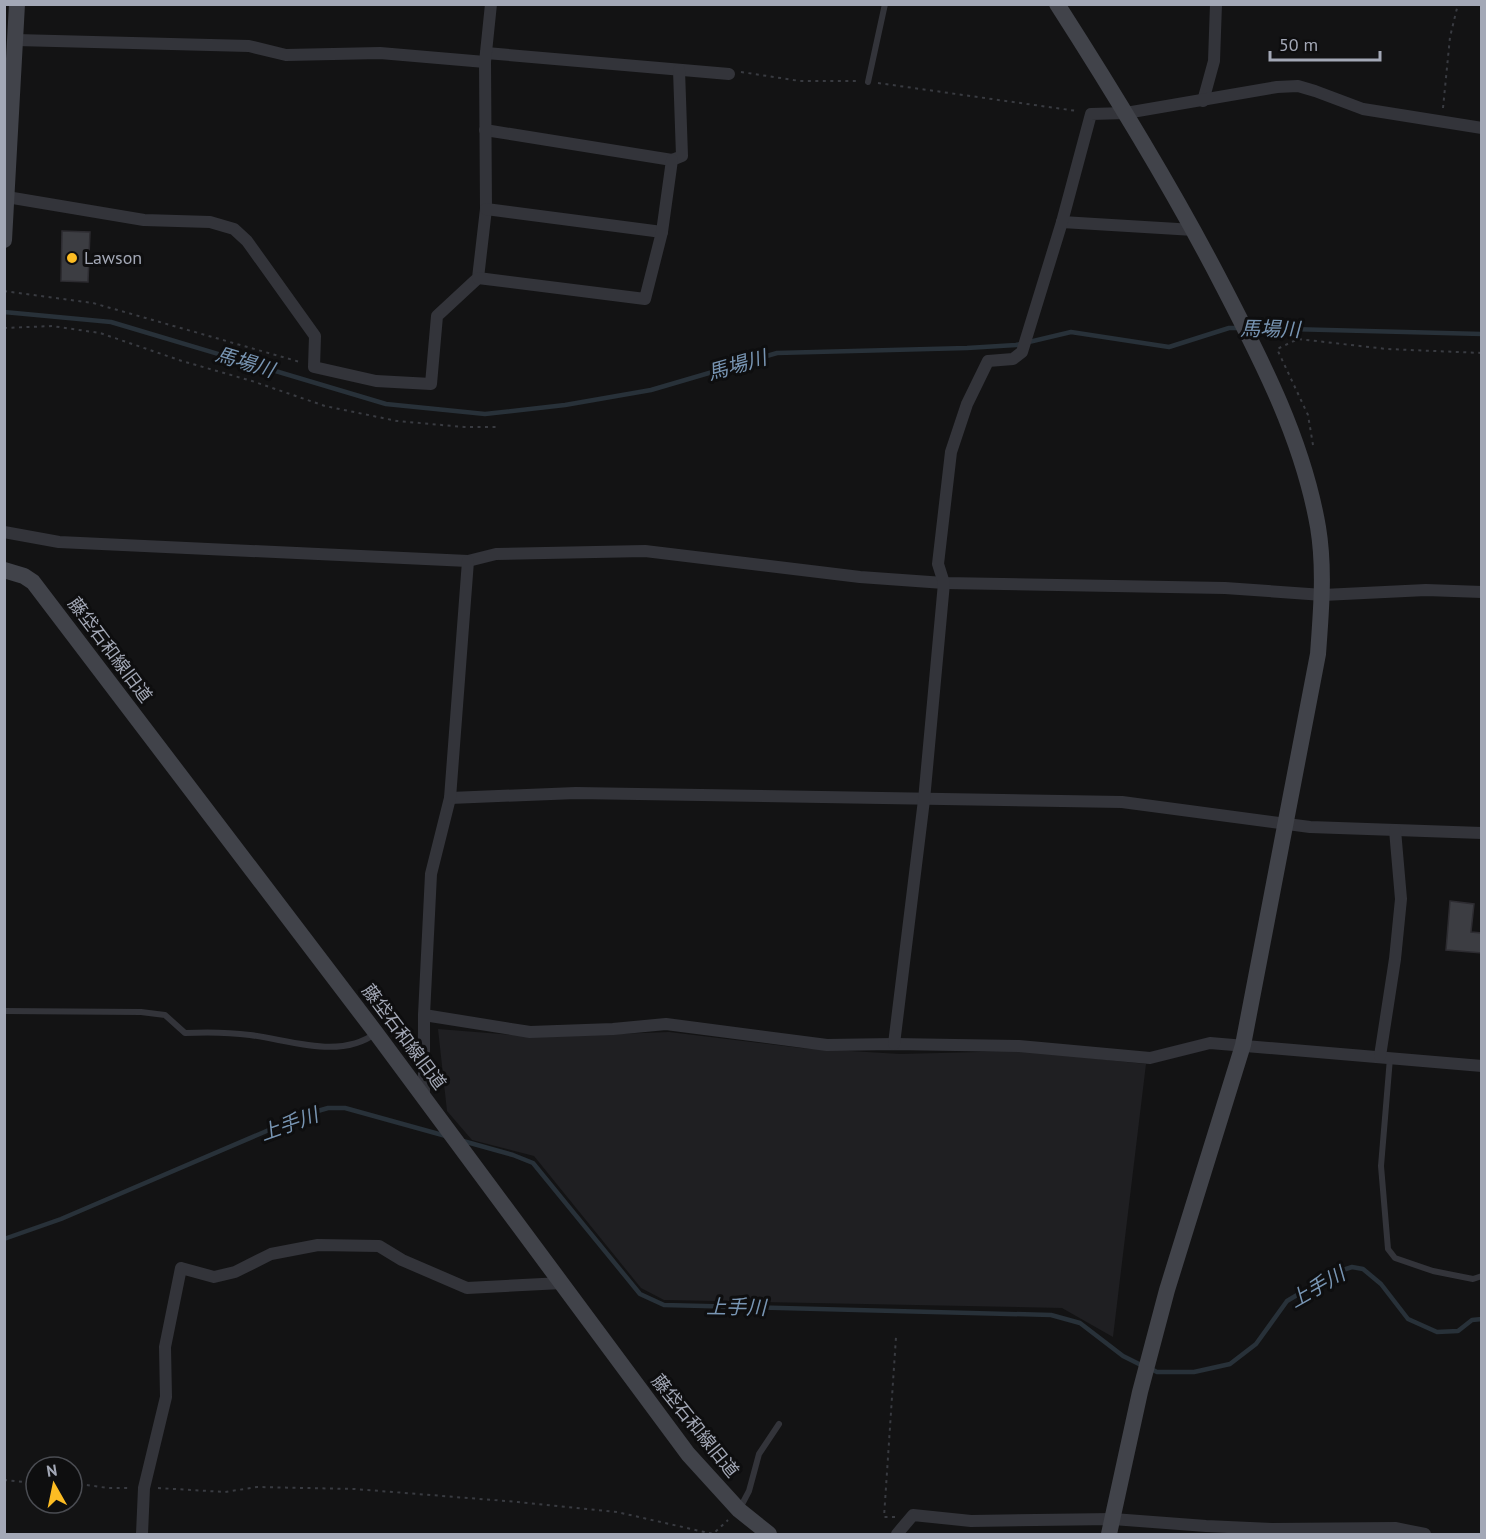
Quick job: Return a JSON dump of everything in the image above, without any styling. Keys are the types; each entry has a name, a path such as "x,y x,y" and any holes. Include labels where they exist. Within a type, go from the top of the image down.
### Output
{"street":[{"path":"4,240 17,4"},
{"path":"7,197 144,220 210,222 234,229 247,241 315,336 314,367 376,381 431,384 437,316 478,278 486,209 484,130 486,58 491,4"},
{"path":"1057,4 1126,113 1194,230 1238,314 1288,422 1303,462 1318,529 1323,596 1318,654 1243,1045 1167,1290 1111,1527"},
{"path":"1203,101 1214,61 1216,4"},
{"path":"16,40 249,46 286,56 380,53 729,74"},
{"path":"484,130 672,160 682,156 679,70"},
{"path":"894,1044 924,800 944,583 938,564 951,452 967,404 988,361 1013,359 1022,352 1062,222 1091,114 1126,113 1277,87 1298,86 1315,90 1363,109 1482,128"},
{"path":"478,278 645,299 662,232 672,160"},
{"path":"486,209 662,232"},
{"path":"1062,222 1194,230"},
{"path":"4,532 71,543 468,561 496,554 645,550 860,577 944,583 1225,588 1323,596 1426,590 1482,592"},
{"path":"424,1096 424,1015 431,874 450,798 468,561"},
{"name":"藤垈石和線旧道","path":"4,570 24,576 33,582 424,1096 688,1454 739,1510 769,1534"},
{"path":"450,798 576,793 1122,802 1310,827 1482,833"},
{"path":"1385,1057 1401,899 1395,831"},
{"path":"424,1015 530,1032 614,1029 666,1024 827,1045 1019,1046 1150,1058 1210,1043 1482,1066"},
{"path":"141,1534 144,1488 166,1397 165,1347 181,1268 214,1277 235,1272 271,1254 318,1245 379,1246 402,1260 467,1288 562,1282"},
{"path":"897,1534 912,1515 970,1521 1111,1527 1239,1527 1347,1531 1395,1528 1425,1534"}],"lane":[{"path":"868,82 885,4"},
{"path":"4,1011 141,1012 165,1015 184,1034 214,1032 252,1035 309,1047 347,1045 367,1040 376,1033"},
{"path":"1385,1057 1381,1166 1388,1249 1395,1258 1433,1272 1473,1279 1482,1276"},
{"path":"739,1510 749,1491 759,1454 779,1424"}],"path":[{"path":"1441,123 1450,36 1458,4"},
{"path":"729,74 745,71 800,81 868,82 1091,114"},
{"path":"4,291 93,303 314,367"},
{"path":"4,328 52,326 100,333 326,406 397,421 464,427 497,427"},
{"path":"1303,462 1315,454 1308,415 1277,349 1298,339 1387,349 1482,353"},
{"path":"896,1337 884,1517 912,1515"},
{"path":"4,1480 24,1482"},
{"path":"84,1485 225,1492 257,1487 355,1489 616,1512 713,1534 739,1510"}],"shaded area":[{"path":"438,1029 538,1037 669,1032 801,1048 900,1054 1023,1051 1146,1064 1113,1337 1062,1308 664,1300 641,1288 534,1156 472,1140 447,1111"}],"building":[{"path":"62,231 90,232 88,282 61,281"},
{"path":"1450,901 1474,904 1471,932 1482,933 1482,953 1446,950"}],"waterway":[{"name":"馬場川","path":"4,312 111,322 386,404 485,414 565,405 651,390 777,353 1016,345 1071,332 1169,347 1229,328 1239,328"},
{"name":"馬場川","path":"1250,328 1482,334"},
{"name":"上手川","path":"4,1239 61,1219 304,1115 328,1108 345,1108 446,1136"},
{"name":"上手川","path":"463,1141 533,1163 640,1294 664,1305 1051,1315 1080,1323 1123,1356 1143,1366"},
{"name":"上手川","path":"1151,1369 1157,1372 1194,1372 1230,1364 1256,1344 1287,1301 1334,1273 1352,1267 1363,1269 1381,1284 1408,1319 1437,1332 1458,1331 1472,1320 1482,1319"}],"place":[{"name":"Lawson","path":"72,258"}]}
